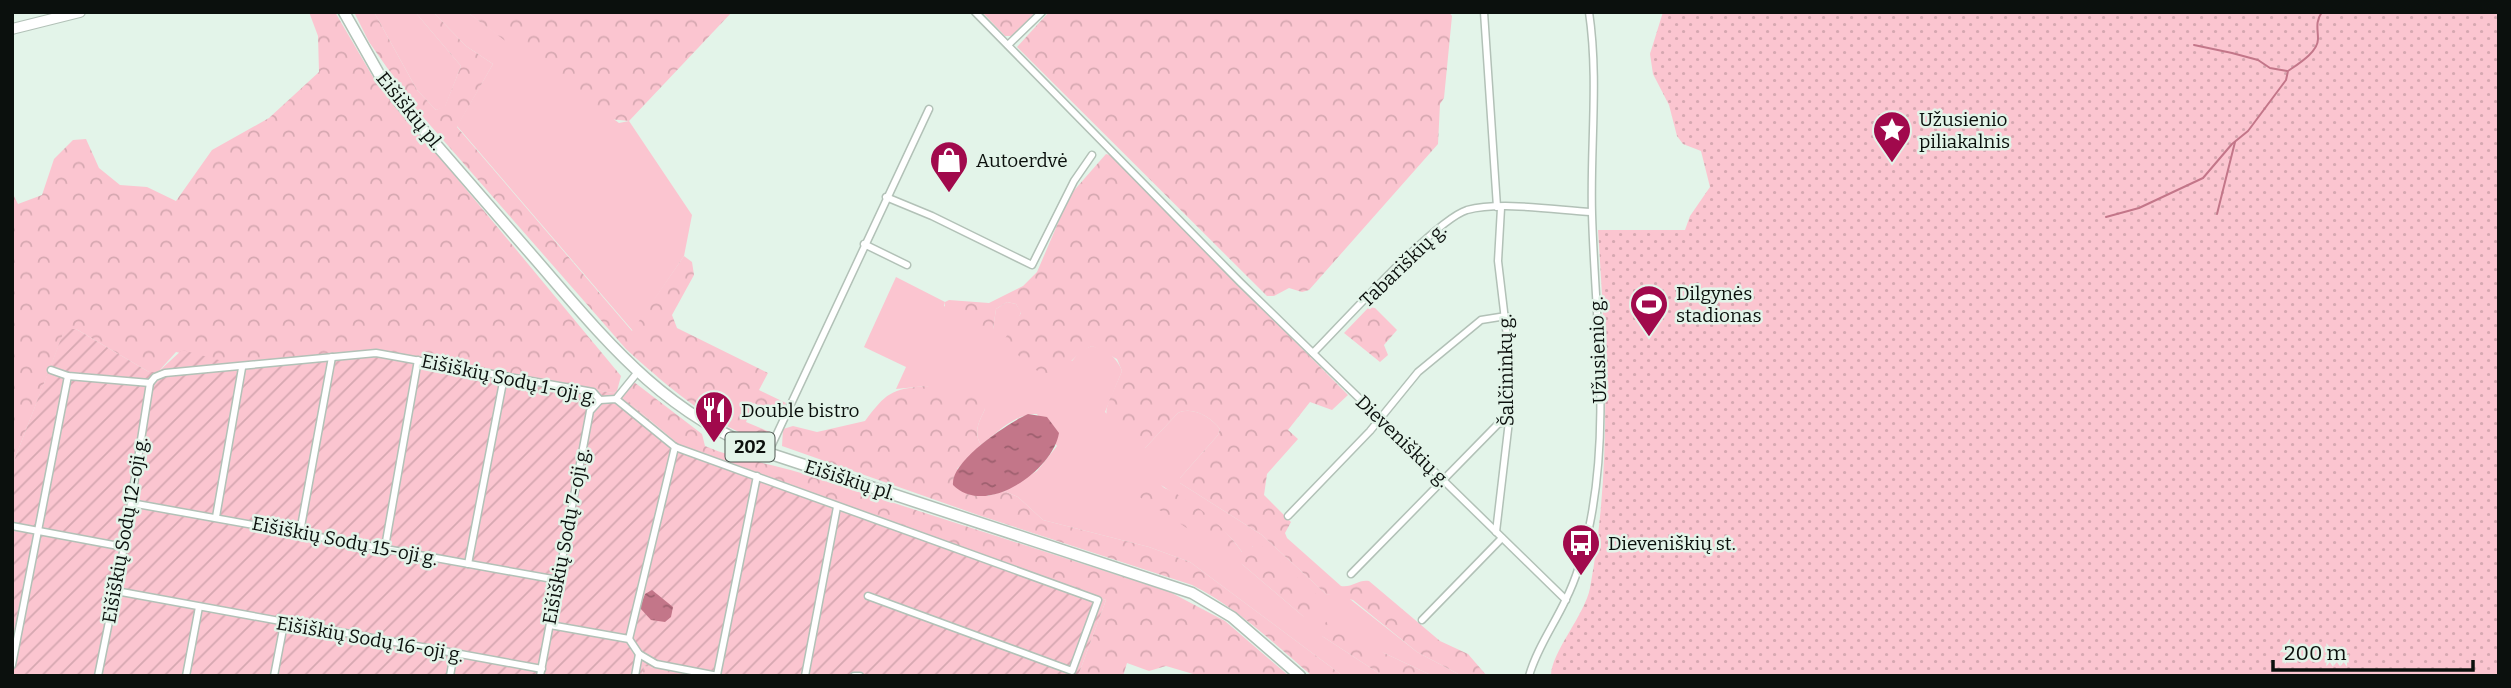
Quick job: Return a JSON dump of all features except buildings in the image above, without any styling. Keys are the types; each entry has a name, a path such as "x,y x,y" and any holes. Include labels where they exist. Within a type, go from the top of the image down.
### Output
{"main road":[{"path":"12,29 78,12"},
{"name":"Eišiškių pl.","path":"344,12 374,66 400,103 637,373 670,400 717,431 768,453 1192,593 1232,617 1300,676"}],"street":[{"name":"Dieveniškių g.","path":"975,12 1240,282 1566,600"},
{"path":"1008,46 1042,12"},
{"name":"Šalčininkų g.","path":"1484,12 1499,208 1498,261 1506,316 1508,421 1496,532"},
{"name":"Užusienio g.","path":"1529,676 1538,652 1566,600 1589,526 1600,436 1600,361 1591,212 1596,102 1589,12"},
{"path":"768,453 929,110"},
{"path":"886,198 932,216 1032,265 1073,181 1092,155"},
{"name":"Tabariškių g.","path":"1313,353 1445,222 1464,211 1499,208 1591,212"},
{"path":"864,244 907,265"},
{"path":"1288,516 1380,419 1418,372 1481,320 1506,316"},
{"name":"Eišiškių Sodų 1-oji g.","path":"51,370 68,376 150,383 155,377 165,373 242,368 376,353 593,392 600,400 616,399 676,447 1098,600 1072,671 868,596"},
{"path":"300,532 332,357"},
{"path":"385,548 418,360"},
{"path":"216,517 242,368"},
{"path":"616,399 637,373"},
{"path":"12,665 68,376"},
{"path":"468,564 504,377"},
{"name":"Eišiškių Sodų 12-oji g.","path":"98,676 124,547 150,383"},
{"name":"Eišiškių Sodų 7-oji g.","path":"541,672 590,411 600,400"},
{"path":"1352,574 1498,424 1508,421"},
{"path":"629,639 676,447"},
{"path":"550,625 629,639 639,654 656,664 718,676 757,476"},
{"name":"Eišiškių Sodų 15-oji g.","path":"131,502 558,580"},
{"path":"805,676 837,507"},
{"path":"12,526 124,547"},
{"path":"1422,620 1502,538"},
{"name":"Eišiškių Sodų 16-oji g.","path":"116,591 284,624 454,653 541,672"},
{"path":"186,676 198,607"},
{"path":"274,676 284,624"},
{"path":"450,676 454,653"},
{"path":"635,676 639,654"},
{"path":"854,676 860,676"}],"green space":[{"path":"309,12 335,12 373,77 621,376 617,391 613,393 379,351 241,366 176,352 158,372 149,372 76,329 64,332 12,466 12,192 18,204 42,195 54,159 73,140 86,139 99,168 120,185 147,187 176,201 212,150 269,118 319,72 318,36"},
{"path":"354,12 374,12 417,90 436,110 445,106 461,66 415,12 433,12 466,46 493,64 457,127 632,331 684,256 692,262 694,275 672,315 677,328 768,373 759,390 786,403 780,416 754,403 746,422 770,432 765,440 729,427 691,404 626,349 416,109 369,42"},
{"path":"374,12 415,12 461,66 445,107 436,110 417,90"},
{"path":"433,12 467,12 619,123 629,121 692,215 684,256 633,331 457,126 493,64 466,46"},
{"path":"467,12 732,12 629,121 609,119"},
{"path":"982,12 1038,12 1011,36 1005,36"},
{"path":"1049,12 1449,12 1452,16 1444,98 1440,104 1438,144 1309,290 1302,292 1289,288 1274,296 1267,296 1017,47"},
{"path":"1663,12 2499,12 2499,676 1551,676 1556,656 1587,599 1602,499 1605,365 1598,230 1685,230 1690,216 1710,187 1701,151 1683,144 1677,136 1669,105 1653,74 1650,54"},
{"path":"1106,154 1110,155 1348,395 1332,410 1310,402 1288,430 1298,439 1267,474 1264,495 1291,522 1285,533 1287,538 1341,586 1369,581 1440,641 1468,654 1487,676 1462,676 1417,652 1353,600 1326,594 1262,535 1180,483 1180,478 1218,435 1220,429 1212,420 1195,412 1183,411 1145,448 1137,448 1115,428 1107,415 1110,399 1122,371 1117,359 1092,346 1060,370 1042,372 1026,363 1004,340 1021,313 1016,304 1007,302 996,309 993,329 988,333 981,333 945,311 945,302 949,300 989,303 1023,286 1037,272 1070,195"},
{"path":"896,277 945,302 944,306 993,329 996,309 1007,302 1016,304 1021,312 1016,325 1072,361 1081,350 1092,346 1107,352 1117,361 1122,371 1105,412 1145,448 1183,411 1201,414 1212,420 1220,429 1218,435 1180,478 1180,483 1262,535 1326,594 1346,596 1417,652 1462,676 1433,676 1384,653 1322,636 1383,676 1343,676 1190,562 1149,547 1043,520 1018,497 1004,491 1037,471 1057,446 1037,414 1014,420 981,445 977,431 985,409 926,386 896,389 906,367 864,347","holes":["1161,485 1215,523 1242,552 1245,553 1253,546 1304,617 1243,565"]},
{"path":"1369,307 1375,308 1397,330 1384,345 1388,355 1380,362 1344,333"},
{"path":"76,329 149,372 158,372 182,350 241,366 379,351 613,393 617,391 672,440 688,448 1106,600 1078,676 697,676 644,666 642,676 12,676 12,466 64,331"},
{"path":"634,382 702,434 705,446 801,473 1170,592 1225,621 1289,676 1200,676 1166,666 1149,671 1127,663 1123,676 1078,676 1106,600 678,444 623,397"},
{"path":"926,386 967,394 985,409 977,431 981,445 957,469 988,496 1004,491 1018,497 1043,520 1149,547 1190,562 1343,676 1312,676 1239,615 1192,585 981,516 782,446 783,429 793,426 817,432 865,421 890,394"},
{"path":"1147,483 1173,492 1200,509 1224,530 1242,552 1257,544 1262,546 1327,604 1325,613 1315,621 1304,617 1243,565 1138,496 1139,486"},
{"path":"1333,617 1384,653 1433,676 1383,676 1322,636 1321,626"},
{"path":"644,666 697,676 642,676"}],"water":[{"path":"1028,414 1047,417 1059,433 1045,461 1032,474 999,493 983,496 967,494 953,485 955,475 970,454 995,434"},
{"path":"652,590 673,607 671,617 665,622 651,620 640,608 645,594"}],"waterway":[{"path":"2106,217 2139,208 2203,178 2232,144 2248,131 2286,80 2288,71 2315,48 2322,12"},
{"path":"2194,45 2258,60 2270,68 2287,71"},
{"path":"2217,214 2235,142"}],"place":[{"name":"Užusienio piliakalnis","path":"1892,164"},
{"name":"Autoerdvė","path":"949,194"},
{"name":"Dilgynės stadionas","path":"1649,338"},
{"name":"Double bistro","path":"714,444"},
{"name":"Dieveniškių st.","path":"1581,577"}]}
